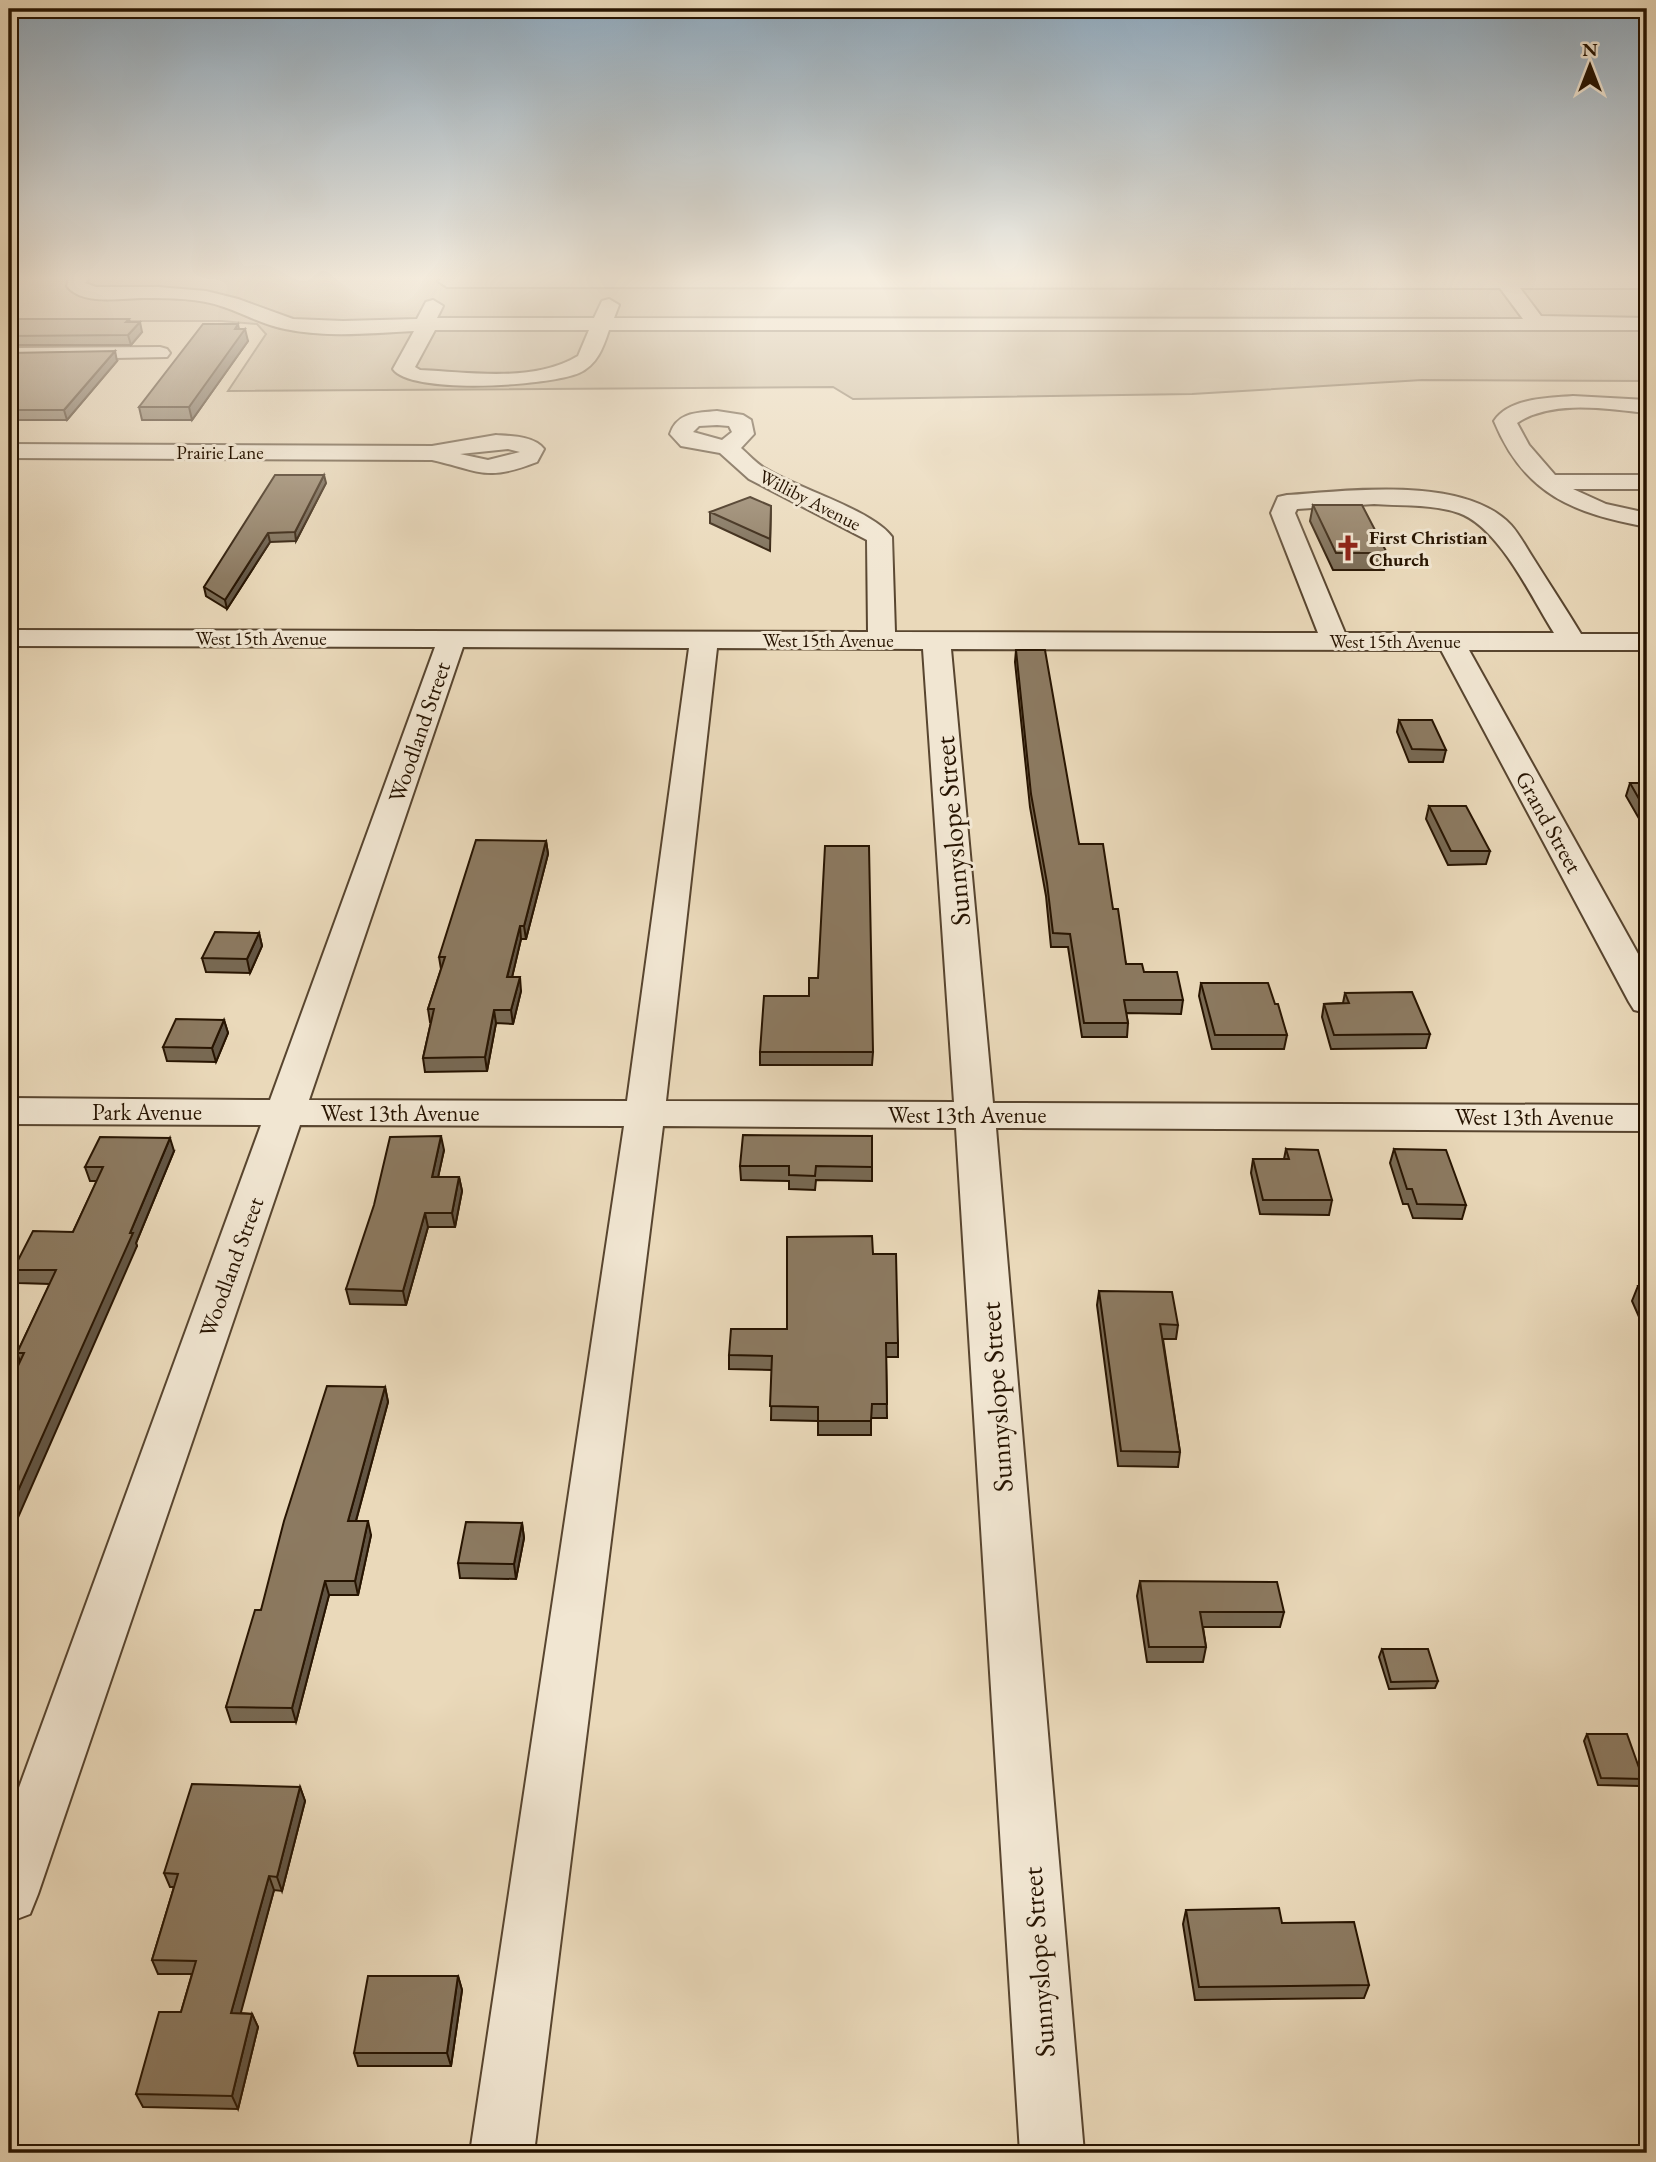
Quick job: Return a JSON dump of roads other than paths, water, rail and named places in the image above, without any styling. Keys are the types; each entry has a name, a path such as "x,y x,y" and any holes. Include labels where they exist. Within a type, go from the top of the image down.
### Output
{"street":[{"path":"471,378 514,378"},
{"path":"1647,407 1567,403 1530,407 1512,414 1505,421 1513,443 1546,482 1565,497 1585,505 1647,520"},
{"name":"Williby Avenue","path":"727,448 757,474 855,522 879,537 881,640"},
{"name":"Prairie Lane","path":"9,451 432,453"},
{"path":"1546,482 1647,482"},
{"path":"1335,641 1283,513 1287,502 1387,498 1438,501 1466,507 1486,516 1503,531 1573,642"},
{"name":"West 15th Avenue","path":"9,638 1647,642"},
{"name":"Woodland Street","path":"9,1894 452,639"},
{"path":"502,2153 645,1114 704,640"},
{"name":"Sunnyslope Street","path":"936,640 975,1115 1052,2153"},
{"name":"Grand Street","path":"1451,642 1647,1002"},
{"name":"Park Avenue","path":"9,1111 286,1112"},
{"name":"West 13th Avenue","path":"286,1112 1647,1118"}],"place":[{"name":"First Christian Church","path":"1348,548"}]}
